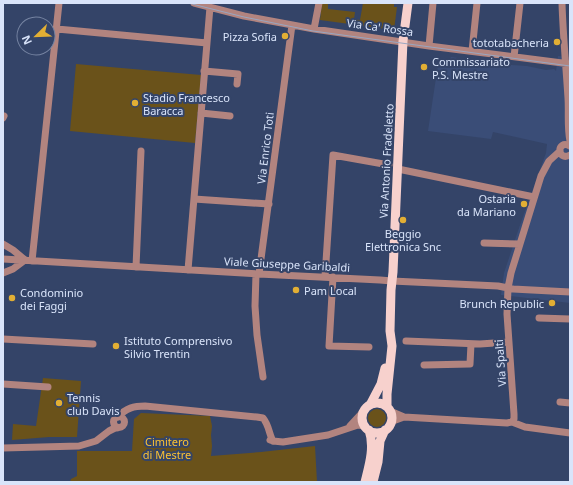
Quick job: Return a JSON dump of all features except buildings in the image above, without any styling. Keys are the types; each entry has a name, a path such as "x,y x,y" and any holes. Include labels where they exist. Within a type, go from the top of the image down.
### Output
{"main road":[{"name":"Via Antonio Fradeletto","path":"390,330 403,41 408,3"},
{"path":"370,405 384,376 390,330"},
{"path":"373,482 380,441 388,427 392,415 389,409 387,394 392,346 390,330"},
{"path":"365,482 369,467 372,444 367,428 363,422 363,412 364,409 374,403 379,403 389,409"},
{"path":"367,428 377,432 388,427"}],"street":[{"path":"59,3 56,29 206,43"},
{"name":"Via Ca' Rossa","path":"194,3 244,16 314,29 567,64"},
{"path":"314,29 319,3"},
{"path":"429,46 433,3"},
{"path":"472,51 477,3"},
{"path":"514,57 520,3"},
{"path":"565,154 568,108 567,64 562,5 570,6"},
{"path":"188,270 210,7"},
{"name":"Via Enrico Toti","path":"263,377 257,335 255,306 257,274 269,204 292,25"},
{"path":"28,260 53,56"},
{"path":"204,71 238,74 237,84"},
{"path":"201,113 230,116"},
{"path":"568,121 570,141"},
{"path":"565,154 566,144 570,146"},
{"path":"136,267 141,151"},
{"name":"Via Spalti","path":"512,422 514,419 514,414 507,314 508,288 541,176 544,169 565,154"},
{"path":"325,277 333,155 389,165"},
{"path":"398,170 534,197"},
{"path":"194,199 269,204"},
{"path":"484,243 520,244"},
{"path":"3,244 28,260"},
{"name":"Viale Giuseppe Garibaldi","path":"3,259 498,286 570,292"},
{"path":"3,273 28,260"},
{"path":"333,277 329,346 369,347"},
{"path":"539,318 570,319"},
{"path":"3,339 93,344"},
{"path":"406,341 470,344 509,342"},
{"path":"424,365 470,364 470,344"},
{"path":"3,384 48,387"},
{"path":"560,402 570,403"},
{"path":"116,422 122,427 131,411 142,406"},
{"path":"3,448 80,446 96,441 115,428 116,422 121,413 128,409 142,406 263,418 267,423 273,441 283,442 328,435 358,425 367,428"},
{"path":"389,409 404,417"},
{"path":"348,428 363,412"},
{"path":"388,427 393,421 404,417 438,418 507,423 512,422 525,427 570,433"}],"shaded area":[{"path":"558,56 570,57 570,303 501,295 504,273 546,153 547,144 493,132 491,139 428,131 439,58 450,59 451,57 499,64 527,66 546,70 554,69 556,71"}],"green space":[{"path":"322,3 328,4 328,9 355,12 354,19 360,20 363,3 394,3 394,7 397,7 394,30 320,20"},
{"name":"Stadio Francesco Baracca","path":"76,64 201,75 195,143 70,131"},
{"name":"Tennis club Davis","path":"43,378 81,381 77,437 49,437 12,440 13,424 36,426"},
{"path":"373,409 381,409 386,414 384,425 381,427 373,427 368,422 368,414"},
{"name":"Cimitero di Mestre","path":"141,413 210,416 212,426 211,456 315,446 317,482 70,482 71,479 77,476 77,451 132,451 134,419"}],"tram line":[{"path":"188,3 244,17 313,31 570,66"}],"place":[{"name":"Pizza Sofia","path":"285,36"},
{"name":"tototabacheria","path":"557,42"},
{"name":"Commissariato P.S. Mestre","path":"424,67"},
{"name":"Stadio Francesco Baracca","path":"135,103"},
{"name":"Ostaria da Mariano","path":"524,204"},
{"name":"Beggio Elettronica Snc","path":"403,220"},
{"name":"Pam Local","path":"296,290"},
{"name":"Condominio dei Faggi","path":"12,298"},
{"name":"Brunch Republic","path":"552,303"},
{"name":"Istituto Comprensivo Silvio Trentin","path":"116,346"},
{"name":"Tennis club Davis","path":"59,403"}]}
